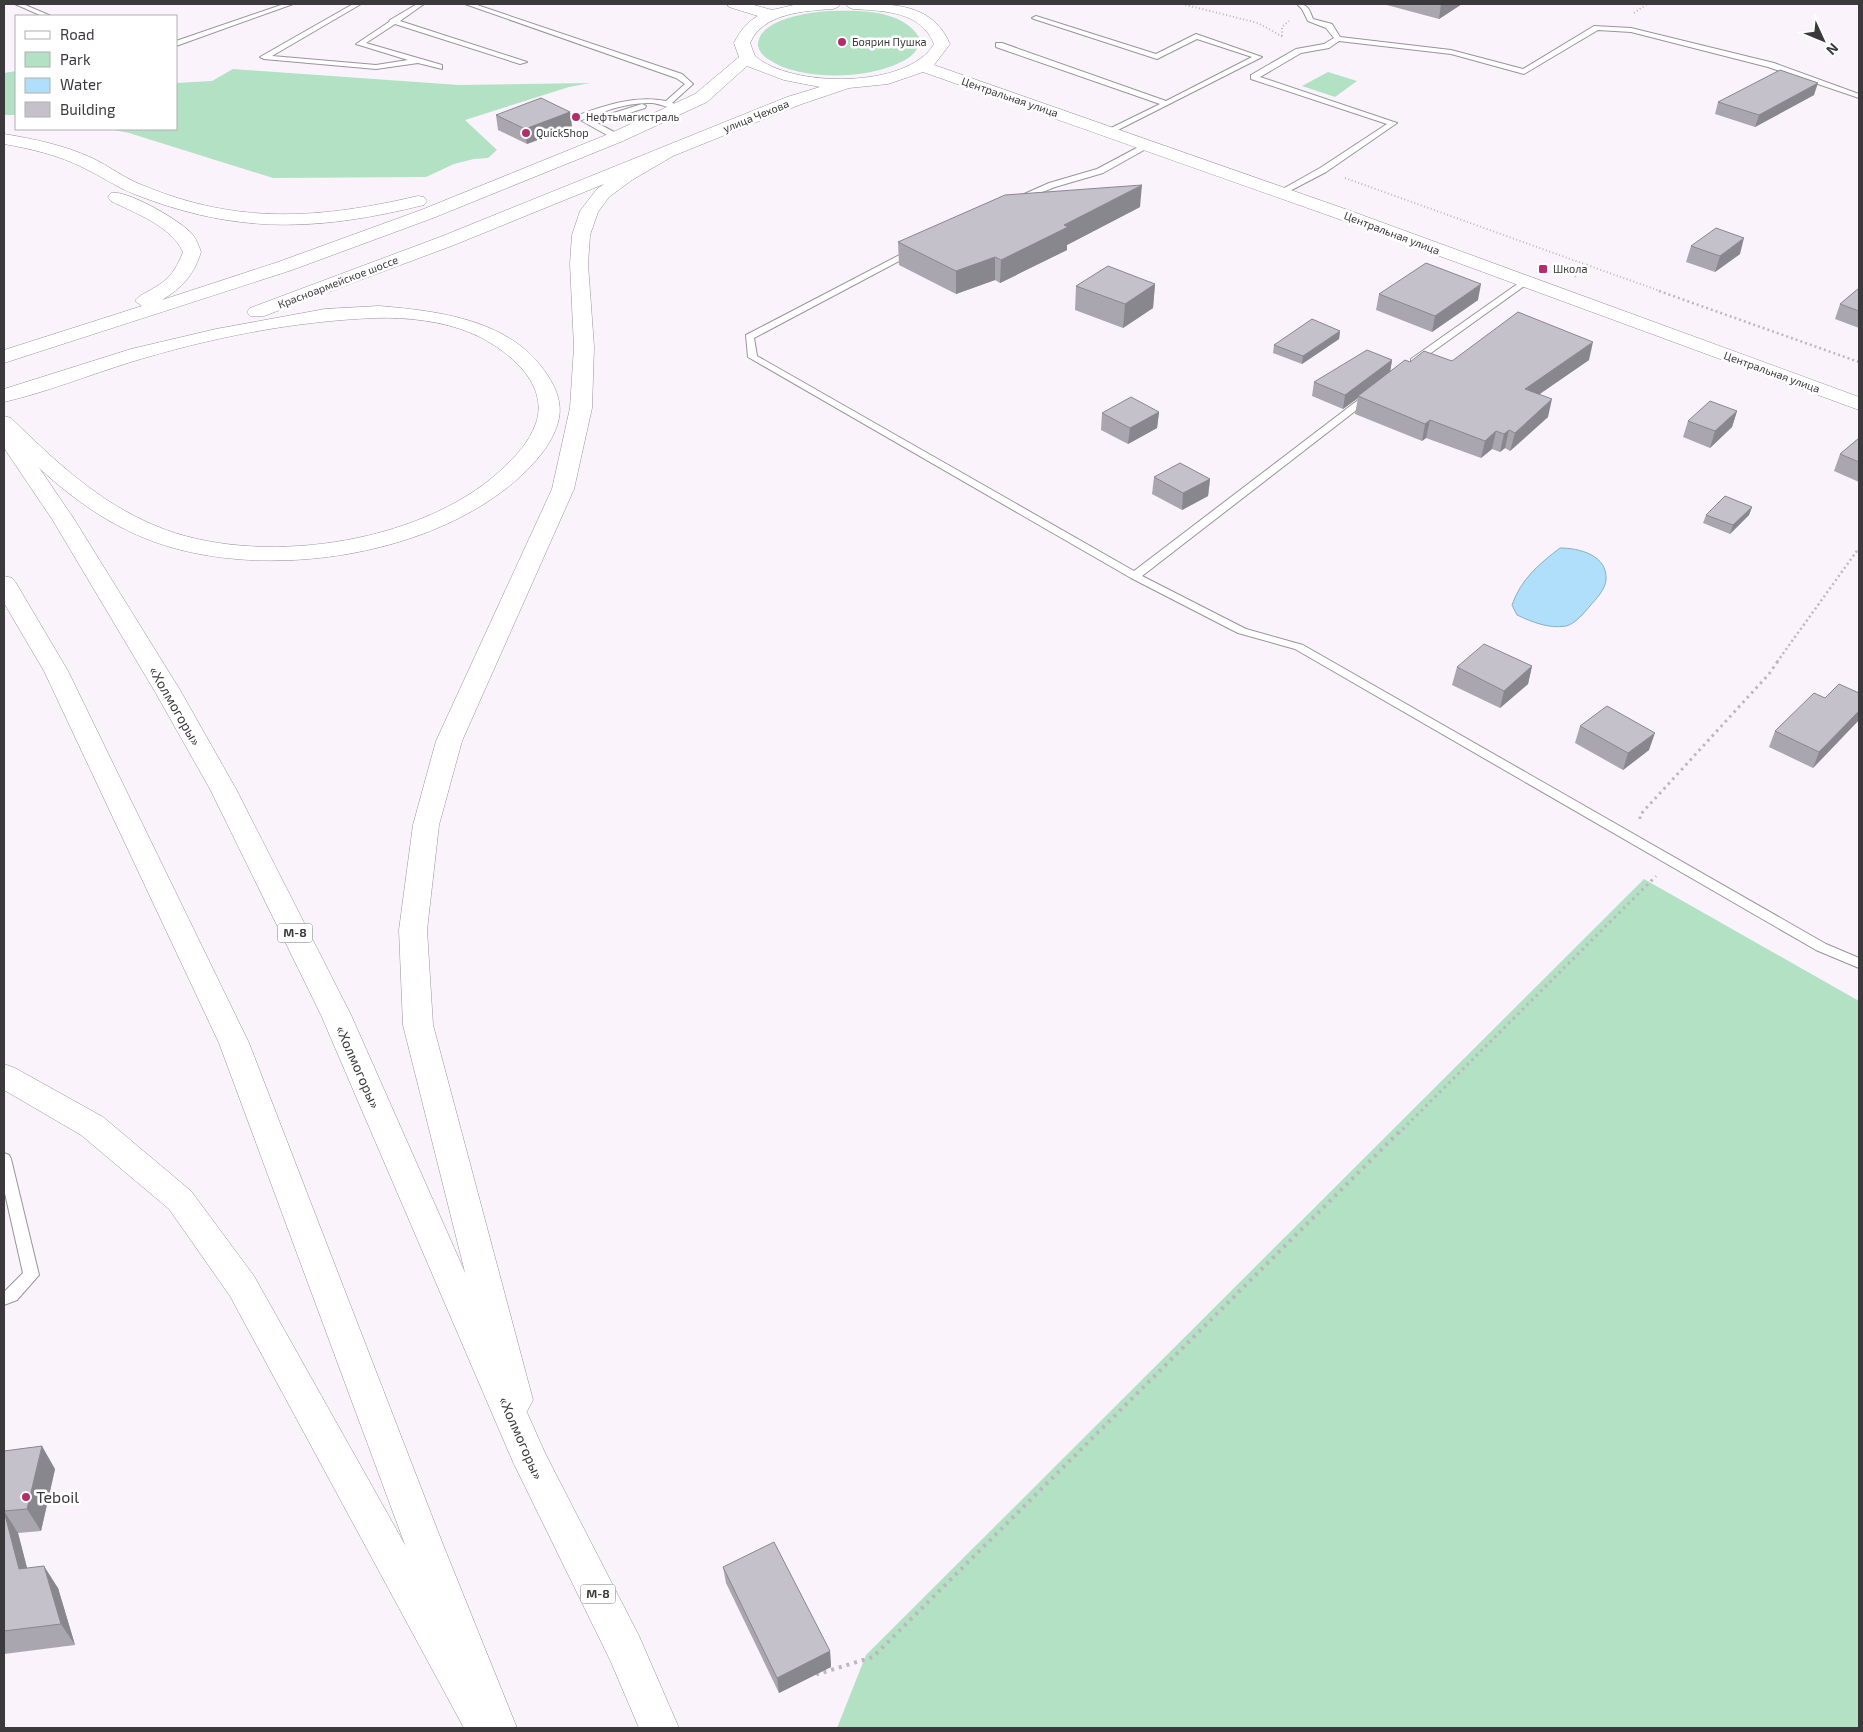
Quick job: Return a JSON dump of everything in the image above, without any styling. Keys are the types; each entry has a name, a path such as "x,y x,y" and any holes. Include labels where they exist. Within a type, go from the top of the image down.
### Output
{"main road":[{"path":"734,4 773,15"},
{"path":"833,4 805,6 773,15 751,28 742,42 747,58 763,69 786,77 816,82 848,83 876,80 902,74 922,66 936,55 942,44 939,32 928,22 910,13 878,5 853,4"},
{"path":"910,13 930,4"},
{"path":"4,357 285,266 427,214 617,137 718,85 747,58"},
{"name":"Центральная улица","path":"922,66 1149,145 1859,404"},
{"name":"улица Чехова","path":"666,152 792,101 848,83"},
{"path":"4,139 52,148 84,161 139,191 188,207 232,217 274,220 327,218 374,212 563,159"},
{"path":"530,1462 418,1025 413,930 426,825 449,741 563,489 581,408 584,347 579,264 581,235 588,211 611,187 666,152"},
{"name":"Красноармейское шоссе","path":"4,396 308,294 447,241 666,152"},
{"path":"11,158 40,162 66,171 167,223 185,237 192,252 186,271 173,285 138,306 74,335"},
{"path":"4,422 49,470 89,502 132,526 180,543 199,547 229,552 288,553 344,548 412,530 467,507 511,476 537,446 550,413 543,384 527,361 507,344 453,322 419,315 379,312 332,313 260,325 113,361"},
{"name":"«Холмогоры»","path":"4,434 62,519 167,690 223,789 336,1015 530,1462 626,1649 659,1728"},
{"path":"4,583 56,671 234,1043 423,1542 497,1728"},
{"path":"4,1076 92,1126 180,1200 242,1286 486,1728"}],"lane":[{"path":"18,4 45,15"},
{"path":"358,4 264,57 376,68 419,61"},
{"path":"421,4 392,21 360,44 438,67"},
{"path":"468,4 679,76 689,84 674,106 652,102 623,102 579,118 617,137"},
{"path":"1300,4 1305,8 1310,20 1329,26 1338,40"},
{"path":"178,43 283,5"},
{"path":"1036,18 1156,57 1196,36 1258,57 1110,132"},
{"path":"392,21 523,62"},
{"path":"1282,193 1323,170 1393,124 1254,77 1300,51 1326,46 1338,40 1451,52 1507,69 1524,72 1597,28 1631,30 1771,65 1859,96"},
{"path":"999,45 1166,103"},
{"path":"590,124 652,102"},
{"path":"1010,202 1071,179 1100,171 1149,145"},
{"path":"923,246 749,337 753,357 1135,576 1242,631 1299,647 1821,947 1859,963"},
{"path":"1409,365 1526,282"},
{"path":"1135,576 1378,389"},
{"path":"4,1159 31,1275 12,1295 4,1299"}],"path":[{"path":"1182,4 1258,23 1282,37 1300,51"},
{"path":"1323,170 1859,362"},
{"path":"1569,283 1587,264"},
{"path":"813,1665 818,1674 853,1665 873,1657 1662,870 1642,832 1640,815 1769,674 1859,548"}],"green space":[{"path":"829,11 866,11 891,16 911,28 919,37 918,46 906,60 897,64 867,73 850,75 814,74 797,71 781,66 766,58 760,51 758,44 761,35 767,28 787,18"},
{"path":"233,69 459,85 590,83 569,87 465,120 497,150 488,158 454,164 426,177 273,178 114,130 178,130 178,83 212,81"},
{"path":"15,71 15,115 4,115 4,73"},
{"path":"1328,72 1357,81 1335,97 1302,86"},
{"path":"1644,879 1859,1001 1859,1728 837,1728 866,1655"}],"water":[{"path":"1560,548 1575,549 1591,555 1602,564 1606,580 1602,591 1579,618 1566,626 1547,626 1517,615 1512,605 1520,587 1538,566"}],"building":[{"path":"1780,70 1818,83 1759,115 1718,102"},
{"path":"541,98 570,112 525,129 496,115"},
{"path":"1142,185 1064,225 1068,227 1001,260 995,257 956,271 898,242 1005,195"},
{"path":"1716,228 1744,238 1720,256 1691,246"},
{"path":"1426,263 1481,284 1435,316 1379,294"},
{"path":"1108,266 1155,284 1125,304 1076,286"},
{"path":"1859,288 1859,311 1840,304"},
{"path":"1518,312 1593,342 1525,389 1552,399 1515,433 1509,430 1504,434 1496,431 1485,441 1430,420 1425,424 1358,396 1405,360 1410,362 1424,351 1452,361"},
{"path":"1312,319 1340,331 1303,356 1274,345"},
{"path":"1367,350 1392,360 1345,395 1314,382"},
{"path":"1131,397 1159,412 1130,428 1102,413"},
{"path":"1710,401 1737,411 1715,431 1688,421"},
{"path":"1859,438 1859,462 1840,454"},
{"path":"1180,463 1210,479 1183,493 1154,477"},
{"path":"1725,496 1752,507 1733,525 1706,515"},
{"path":"1484,644 1532,666 1504,691 1457,667"},
{"path":"1839,684 1859,693 1859,711 1819,752 1775,731 1814,693 1825,698"},
{"path":"1607,706 1655,733 1628,753 1580,726"},
{"path":"42,1446 27,1509 4,1511 4,1451"},
{"path":"4,1511 19,1569 44,1566 61,1624 4,1631"},
{"path":"774,1542 830,1651 777,1678 723,1567"}],"place":[{"name":"Боярин Пушка","path":"842,42"},
{"name":"Нефтьмагистраль","path":"576,117"},
{"name":"QuickShop","path":"526,133"},
{"name":"Школа","path":"1543,269"},
{"name":"Teboil","path":"26,1497"}]}
